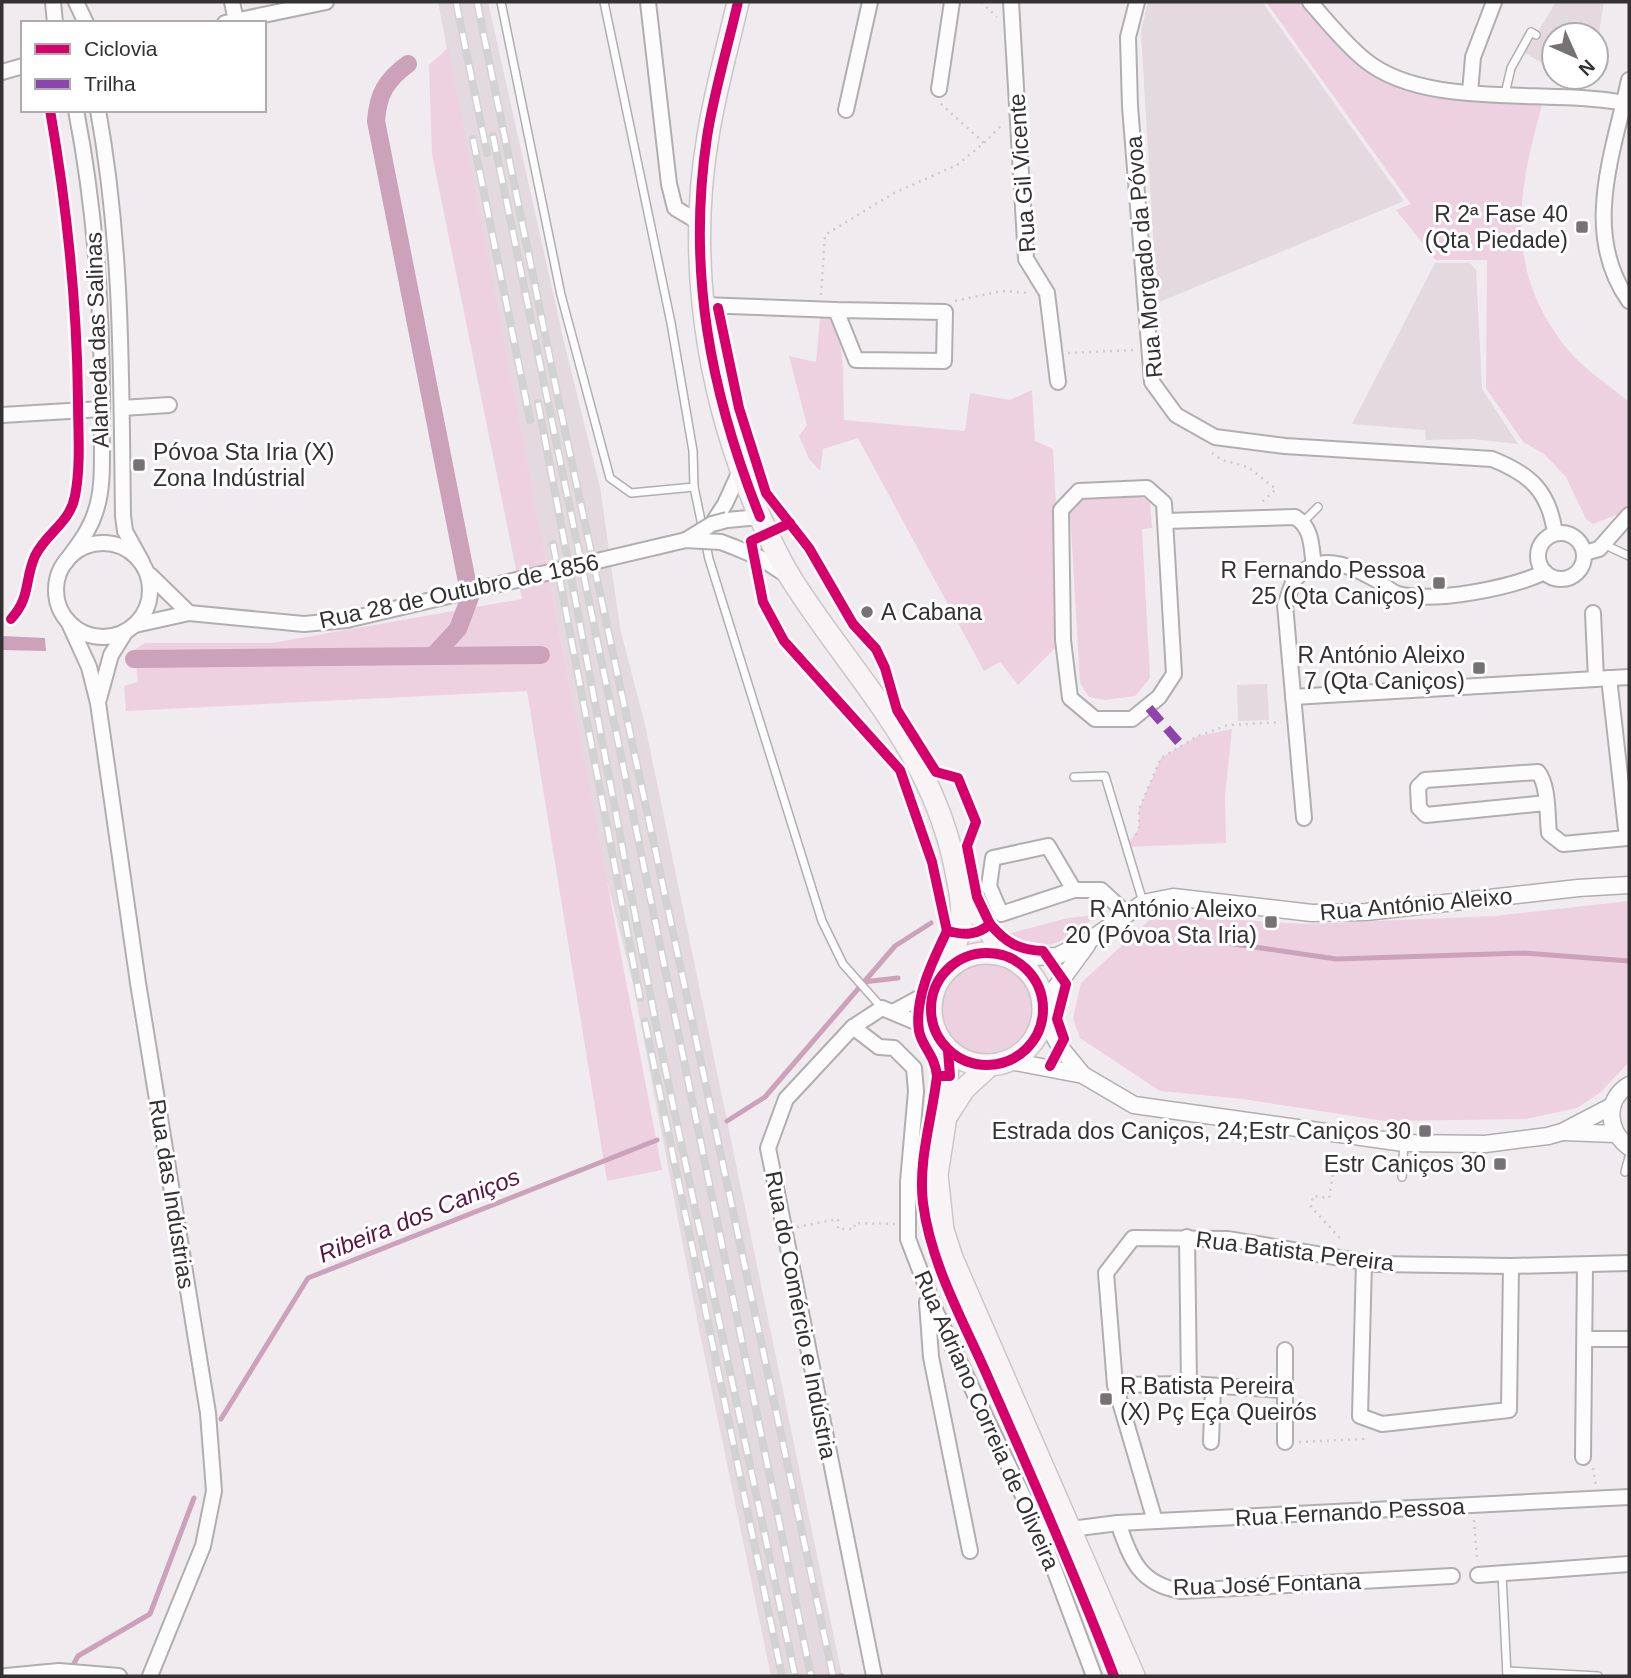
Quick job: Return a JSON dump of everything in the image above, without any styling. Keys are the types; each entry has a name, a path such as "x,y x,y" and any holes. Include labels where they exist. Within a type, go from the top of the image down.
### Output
{"main road":[{"path":"738,2 707,137 700,223 702,305 713,377 741,469 760,517 792,579 925,775 946,824 957,877 961,924 946,971 934,990 931,1011 937,1031 948,1051 946,1116 937,1175 943,1230 952,1258 1134,1676"},
{"path":"957,877 981,921 1007,957"},
{"path":"946,971 964,958 986,953 1007,957 1026,968 1039,986 1043,1011 1028,1048 1010,1061 989,1066 967,1062 948,1051"},
{"path":"946,1116 964,1089 989,1066"}],"street":[{"path":"53,2 55,21"},
{"path":"76,2 85,21"},
{"path":"230,21 232,2"},
{"path":"235,21 326,2"},
{"path":"648,2 672,196 675,208 700,223"},
{"path":"846,110 870,2"},
{"path":"939,89 952,2"},
{"name":"Rua Gil Vicente","path":"1011,2 1026,259 1047,293 1058,382"},
{"name":"Rua Morgado da Póvoa","path":"1137,2 1128,37 1130,106 1152,382 1176,415 1215,437 1285,446 1492,459 1519,470 1535,485 1546,500 1555,533"},
{"path":"1310,2 1366,61 1417,86 1470,93 1594,97 1624,103"},
{"path":"1470,93 1473,57 1494,2"},
{"path":"2,72 21,67"},
{"path":"1629,80 1604,192 1602,226 1610,270 1629,301"},
{"name":"Alameda das Salinas","path":"65,563 85,535 96,511 102,409 101,331 95,243 76,112"},
{"name":"Alameda das Salinas","path":"98,112 118,261 122,328 125,531 144,567"},
{"path":"702,305 945,312 944,361 856,360 836,310"},
{"path":"122,408 169,405"},
{"path":"2,415 102,409"},
{"name":"Rua 28 de Outubro de 1856","path":"712,524 725,504 741,469"},
{"path":"1147,488 1164,503 1165,521 1174,674 1154,702 1132,719 1095,719 1070,698 1063,640 1061,510 1079,491 1147,488"},
{"path":"1584,552 1599,549 1629,515"},
{"name":"Rua 28 de Outubro de 1856","path":"686,540 712,524 760,517"},
{"path":"1165,521 1295,517 1303,522 1310,533 1314,566"},
{"path":"1555,533 1563,533 1577,539 1584,552 1581,566 1571,576 1558,578 1545,572 1538,560 1540,547 1555,533"},
{"name":"Rua 28 de Outubro de 1856","path":"130,628 189,613 304,624 347,620 686,540 720,542 734,547 760,558 792,579"},
{"path":"144,567 149,600 130,628 95,637 68,621 57,603 59,572 65,563 81,548 103,542 125,548 144,567 162,589 189,613"},
{"path":"1304,818 1285,605 1296,576 1323,561 1342,564 1373,577 1397,594 1435,595 1528,580 1545,572"},
{"path":"1546,803 1426,814 1419,808 1418,787 1425,780 1538,772 1543,778 1546,803 1549,833 1563,844 1628,838 1593,613"},
{"name":"Rua das Indústrias","path":"68,621 89,667 98,704 138,983 208,1413 214,1491 203,1546 150,1676"},
{"name":"Rua das Indústrias","path":"98,704 111,654 130,628"},
{"path":"1293,696 1629,677"},
{"path":"1074,890 1048,846 993,858 989,886 1001,914 1074,890 1101,890 1127,914"},
{"name":"Rua António Aleixo","path":"1007,957 1057,956 1090,940 1143,903 1173,897 1312,913 1366,912 1578,888 1629,885"},
{"name":"Rua António Aleixo","path":"1043,1011 1090,940"},
{"name":"Rua do Comércio e Indústria","path":"874,1676 768,1148 786,1100 853,1027 934,990"},
{"path":"888,1010 937,1031"},
{"path":"1043,1011 1060,1047 1083,1075"},
{"name":"Rua Adriano Correia de Oliveira","path":"853,1027 879,1047 894,1048 914,1068 916,1101 908,1182 908,1239 926,1286 1030,1508 1094,1676"},
{"path":"1010,1061 1083,1075 1134,1105 1404,1143 1485,1144 1562,1132 1615,1134"},
{"path":"1629,1085 1617,1096 1612,1107 1615,1134 1629,1147"},
{"path":"1562,1132 1612,1107"},
{"path":"1187,1237 1189,1384"},
{"name":"Rua Batista Pereira","path":"1155,1521 1115,1385 1106,1273 1133,1238 1228,1239 1364,1262 1511,1266 1629,1263"},
{"path":"1364,1262 1360,1416 1382,1424 1509,1410 1511,1266"},
{"path":"1583,1457 1587,1339 1585,1265"},
{"path":"926,1286 931,1357 970,1551"},
{"path":"1587,1339 1629,1339"},
{"path":"1285,1350 1285,1442"},
{"path":"1115,1385 1189,1384 1283,1390"},
{"path":"1211,1442 1213,1385"},
{"name":"Rua Fernando Pessoa","path":"1071,1529 1118,1523 1629,1497"},
{"name":"Rua José Fontana","path":"1118,1523 1130,1558 1162,1588 1452,1576"},
{"path":"1478,1575 1629,1564"},
{"path":"6,1676 59,1671 119,1676"}],"lane":[{"path":"501,2 561,295 610,478 631,493 694,487"},
{"path":"604,2 671,323 693,451 694,487 709,559 822,921 843,964 865,992 888,1010"},
{"path":"1505,94 1519,51 1531,32 1536,35"},
{"path":"1303,522 1318,507"},
{"path":"1604,544 1629,556"},
{"path":"1074,776 1105,776 1143,903"},
{"path":"1402,1177 1404,1143"},
{"path":"1625,1172 1629,1157"},
{"path":"1030,1508 1057,1496"},
{"path":"1502,1574 1507,1673 1598,1676"}],"path":[{"path":"939,89 940,105 984,143"},
{"path":"821,310 822,247 825,235 894,194 957,165 1017,112"},
{"path":"945,312 957,299 974,299 1002,291 1047,293"},
{"path":"1054,353 1149,349"},
{"path":"1211,452 1222,460 1248,467 1276,489 1252,510 1248,519"},
{"path":"1132,843 1139,828 1139,809 1161,758 1198,736 1228,725 1295,723"},
{"path":"1334,1168 1329,1198 1313,1196 1311,1207 1339,1237"},
{"path":"812,1224 838,1219 838,1229 854,1229 855,1223 908,1225"},
{"path":"1285,1442 1363,1439 1360,1416"},
{"path":"1473,1506 1478,1575"}],"shaded area":[{"path":"438,2 488,2 564,342 600,487 620,628 645,725 842,1676 771,1676 698,1324 633,983 595,834 566,666"},
{"path":"1148,2 1262,2 1404,201 1157,303 1141,32"},
{"path":"1266,2 1303,2 1329,35 1355,60 1380,77 1407,89 1436,96 1467,99 1543,102 1522,199 1521,230 1525,260 1533,290 1547,320 1568,350 1589,371 1629,402 1629,510 1593,524 1586,519 1566,477 1544,454 1523,442 1486,388 1487,260 1436,260 1396,210 1411,204"},
{"path":"1556,2 1604,2 1601,21 1544,21"},
{"path":"1540,28 1540,62 1525,53"},
{"path":"448,48 662,1170 607,1181 527,691 126,711 124,686 138,682 134,650 145,643 272,643 522,599 432,154 429,65"},
{"path":"1435,263 1470,263 1476,270 1482,389 1518,444 1473,439 1426,440 1425,430 1352,424"},
{"path":"836,310 843,367 844,420 965,431 970,393 1010,400 1032,390 1035,441 1053,449 1063,640 1018,685 1000,662 984,671 858,438 823,449 820,471 809,459 799,436 807,425 789,356 816,362 820,318"},
{"path":"1138,494 1150,503 1152,528 1142,529 1150,678 1135,696 1105,700 1089,697 1080,683 1070,511 1073,502 1084,498"},
{"path":"2,636 45,638 46,651 2,650"},
{"path":"1267,684 1269,720 1238,721 1237,685"},
{"path":"1232,729 1225,797 1226,843 1126,847 1139,828 1139,809 1161,758 1198,736"},
{"path":"1629,901 1629,1062 1601,1092 1577,1108 1526,1119 1385,1121 1243,1099 1160,1091 1080,1038 1073,1018 1081,983 1155,915 1305,924 1495,916"},
{"path":"1096,915 1077,932 1055,943 1032,945 1008,934 1068,918"},
{"path":"987,963 1004,966 1019,976 1029,991 1032,1008 1029,1025 1019,1040 1004,1050 987,1053 970,1050 955,1040 945,1025 942,1008 945,991 955,976 970,966"}],"waterway":[{"path":"408,64 384,88 376,121 470,597 458,629 433,656"},
{"path":"134,659 541,655"},
{"name":"Ribeira dos Caniços","path":"727,1121 765,1097 895,946 931,923"},
{"path":"1227,943 1336,959 1524,953 1629,961"},
{"path":"863,982 898,978"},
{"name":"Ribeira dos Caniços","path":"221,1419 308,1278 657,1140"},
{"name":"Ribeira dos Caniços","path":"70,1671 78,1656 150,1614 194,1498"}],"railway":[{"path":"456,2 487,153"},
{"path":"477,2 558,398 833,1676"},
{"path":"493,136 811,1676"},
{"path":"473,139 530,420"},
{"path":"538,403 657,1030 795,1676"},
{"path":"553,544 640,998"},
{"path":"645,1022 782,1676"}],"marked path":[{"path":"1149,708 1182,746"}],"cycle path":[{"path":"738,2 707,137 701,187 702,283 716,377 728,424 760,517"},
{"path":"11,619 22,603 35,556 68,514 75,496 78,472 73,291 66,219 50,112"},
{"path":"718,308 739,408 766,493 809,548 853,624 876,649 885,668 897,710 936,772 958,778 976,822 967,846 977,897 990,924"},
{"path":"790,523 751,541 763,602 784,641 900,770 932,862 947,931"},
{"path":"937,1076 934,1062 919,1031 919,1006 926,980 947,931 970,934 990,924 1014,944 1043,951 1066,984 1057,1019 1064,1039 1050,1066"},
{"path":"987,953 1008,957 1026,970 1039,988 1043,1009 1039,1030 1026,1048 1008,1061 987,1065 966,1061 948,1048 935,1030 931,1009 935,988 948,970 966,957 987,953"},
{"path":"948,1051 950,1076 937,1076 922,1171 923,1203 933,1249 950,1294 1054,1528 1114,1676"}],"place":[{"name":"R 2ª Fase 40 (Qta Piedade)","path":"1582,227"},
{"name":"Póvoa Sta Iria (X) Zona Indústrial","path":"139,465"},
{"name":"R Fernando Pessoa 25 (Qta Caniços)","path":"1439,583"},
{"name":"A Cabana","path":"867,612"},
{"name":"R António Aleixo 7 (Qta Caniços)","path":"1479,668"},
{"name":"R António Aleixo 20 (Póvoa Sta Iria)","path":"1271,922"},
{"name":"Estrada dos Caniços, 24;Estr Caniços 30","path":"1425,1131"},
{"name":"Estr Caniços 30","path":"1500,1164"},
{"name":"R Batista Pereira (X) Pç Eça Queirós","path":"1106,1399"}]}
